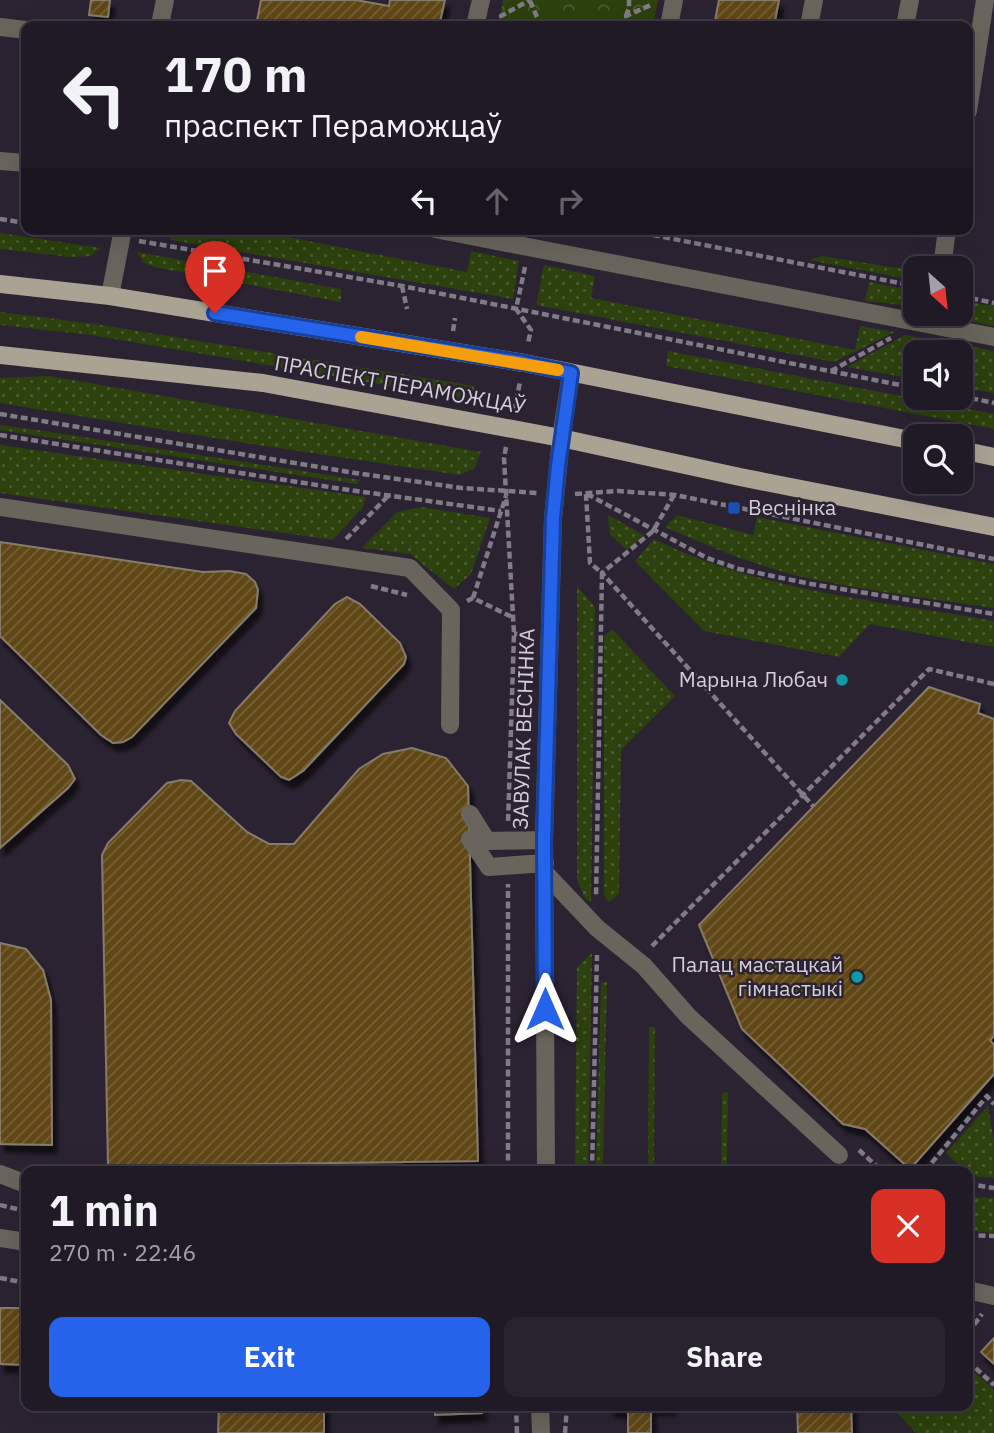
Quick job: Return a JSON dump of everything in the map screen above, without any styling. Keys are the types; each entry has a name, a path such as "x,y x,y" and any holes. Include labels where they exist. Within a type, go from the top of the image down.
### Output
{"main road":[{"name":"ПРАСПЕКТ ПЕРАМОЖЦАЎ","path":"0,284 110,296 524,363 903,439"},
{"name":"ПРАСПЕКТ ПЕРАМОЖЦАЎ","path":"0,355 263,383 511,428 994,527"},
{"path":"973,453 994,457"}],"street":[{"path":"161,21 165,0"},
{"path":"476,21 481,0"},
{"path":"670,21 674,0"},
{"path":"810,21 814,0"},
{"path":"906,21 910,0"},
{"path":"973,77 985,0"},
{"path":"0,27 21,29"},
{"path":"0,161 21,163"},
{"path":"110,296 122,235"},
{"path":"468,235 903,315"},
{"path":"944,256 946,235"},
{"path":"951,326 994,337"},
{"name":"ЗАВУЛАК ВЕСНІНКА","path":"546,1166 544,840 553,518 571,373"},
{"path":"0,508 410,568 451,610 450,725"},
{"path":"470,814 487,841 544,840"},
{"path":"470,839 489,867 545,868 597,928 644,966 688,1016 845,1149"},
{"path":"0,1174 21,1182"},
{"path":"0,1238 21,1241"},
{"path":"973,1291 994,1296"},
{"path":"540,1411 541,1433"}],"path":[{"path":"504,21 501,16 530,0 539,21"},
{"path":"624,21 629,0"},
{"path":"626,16 659,0"},
{"path":"626,16 630,21"},
{"path":"0,219 21,222"},
{"path":"133,235 903,386"},
{"path":"653,235 903,284"},
{"path":"473,598 507,492 504,458 531,330 516,309 524,268"},
{"path":"401,286 407,309"},
{"path":"973,299 994,303"},
{"path":"831,371 917,326"},
{"path":"973,399 994,403"},
{"path":"0,414 355,473 507,492 529,492"},
{"path":"0,435 501,510"},
{"path":"586,494 618,491 675,495 994,559"},
{"path":"330,556 389,494"},
{"path":"586,494 707,558 739,569 811,584 994,614"},
{"path":"586,494 590,563 813,806"},
{"path":"592,1166 602,573 653,531 675,495"},
{"path":"649,951 652,945 929,670 994,684"},
{"path":"643,938 652,945"},
{"path":"929,1166 987,1096 994,1104"},
{"path":"845,1149 874,1166"},
{"path":"973,1185 994,1188"},
{"path":"0,1205 21,1210"},
{"path":"973,1235 994,1236"},
{"path":"0,1278 21,1282"},
{"path":"973,1366 994,1385"},
{"path":"516,1411 517,1433"},
{"path":"565,1433 566,1411"}],"green space":[{"path":"503,0 658,0 654,21 499,21"},
{"path":"0,233 101,248 91,256 70,257 0,249"},
{"path":"172,235 278,235 467,272 471,251 519,261 513,299 171,240"},
{"path":"137,252 341,289 341,302 154,267 144,263"},
{"path":"822,256 903,269 903,278 809,260"},
{"path":"544,265 595,276 591,298 855,350 860,326 895,332 834,362 536,305"},
{"path":"869,282 903,289 903,305 865,301"},
{"path":"974,303 994,306 994,326 973,322"},
{"path":"0,312 95,324 474,386 473,400 91,335 0,325"},
{"path":"905,335 934,340 903,340 903,377 847,367"},
{"path":"973,346 994,351 994,393 973,389"},
{"path":"668,351 903,396 903,410 973,410 994,414 994,429 973,424 666,366"},
{"path":"50,376 481,452 475,468 460,475 0,403 0,378"},
{"path":"0,425 360,480 356,484 0,430"},
{"path":"0,445 366,497 363,507 333,540 0,493"},
{"path":"421,507 490,518 471,574 454,589 410,554 362,548 397,512"},
{"path":"608,515 644,535 627,550 610,535"},
{"path":"677,515 753,535 757,517 994,564 994,608 857,588 774,569 665,527"},
{"path":"654,539 694,557 778,583 994,621 994,647 870,624 839,657 704,631 635,561"},
{"path":"577,586 595,607 591,902 584,898 577,879"},
{"path":"612,629 675,696 621,750 619,894 609,902 604,896 604,637"},
{"path":"592,953 588,1166 575,1166 577,967"},
{"path":"607,982 603,1166 596,1166 601,983"},
{"path":"649,1027 655,1027 654,1166 648,1166"},
{"path":"728,1092 727,1166 721,1166 722,1093"},
{"path":"988,1106 994,1141 994,1178 973,1176 973,1166 960,1166 946,1153"},
{"path":"973,1197 994,1198 994,1233 973,1231"},
{"path":"973,1371 994,1390 994,1433 916,1433 896,1411 973,1411"}],"building":[{"path":"91,0 110,0 108,17 89,15"},
{"path":"261,0 356,0 389,6 390,0 445,0 440,21 257,21"},
{"path":"719,0 779,0 775,21 715,21"},
{"path":"0,542 203,572 229,571 246,574 255,582 258,590 256,608 132,737 113,743 101,735 0,636"},
{"path":"347,597 360,604 400,643 406,657 404,664 303,771 289,780 281,777 236,734 229,723 235,711 335,604"},
{"name":"Палац мастацкай гімнастыкі","path":"929,687 980,704 978,713 994,719 994,1036 990,1040 994,1045 994,1074 913,1166 907,1166 865,1129 843,1124 742,1029 699,925"},
{"path":"0,700 68,765 75,779 0,848"},
{"path":"412,748 446,758 468,786 478,1161 108,1166 102,855 108,843 167,783 181,780 191,781 247,832 269,844 294,844 359,769 383,754"},
{"path":"0,943 26,949 43,970 51,1000 52,1145 0,1144"},
{"path":"0,1308 21,1308 21,1365 0,1364"},
{"path":"994,1338 994,1364 981,1352"},
{"path":"219,1411 324,1411 324,1433 218,1433"},
{"path":"435,1411 482,1413 435,1415"},
{"path":"628,1411 651,1411 651,1433 628,1433"},
{"path":"797,1411 851,1411 852,1433 798,1433"}],"slow traffic":[{"path":"361,337 558,370"}],"place":[{"name":"Веснінка","path":"734,508"},
{"name":"Марына Любач","path":"842,680"},
{"name":"Палац мастацкай гімнастыкі","path":"857,977"}],"route":[{"path":"215,313 571,373 554,493 544,840 545,1009"}]}
